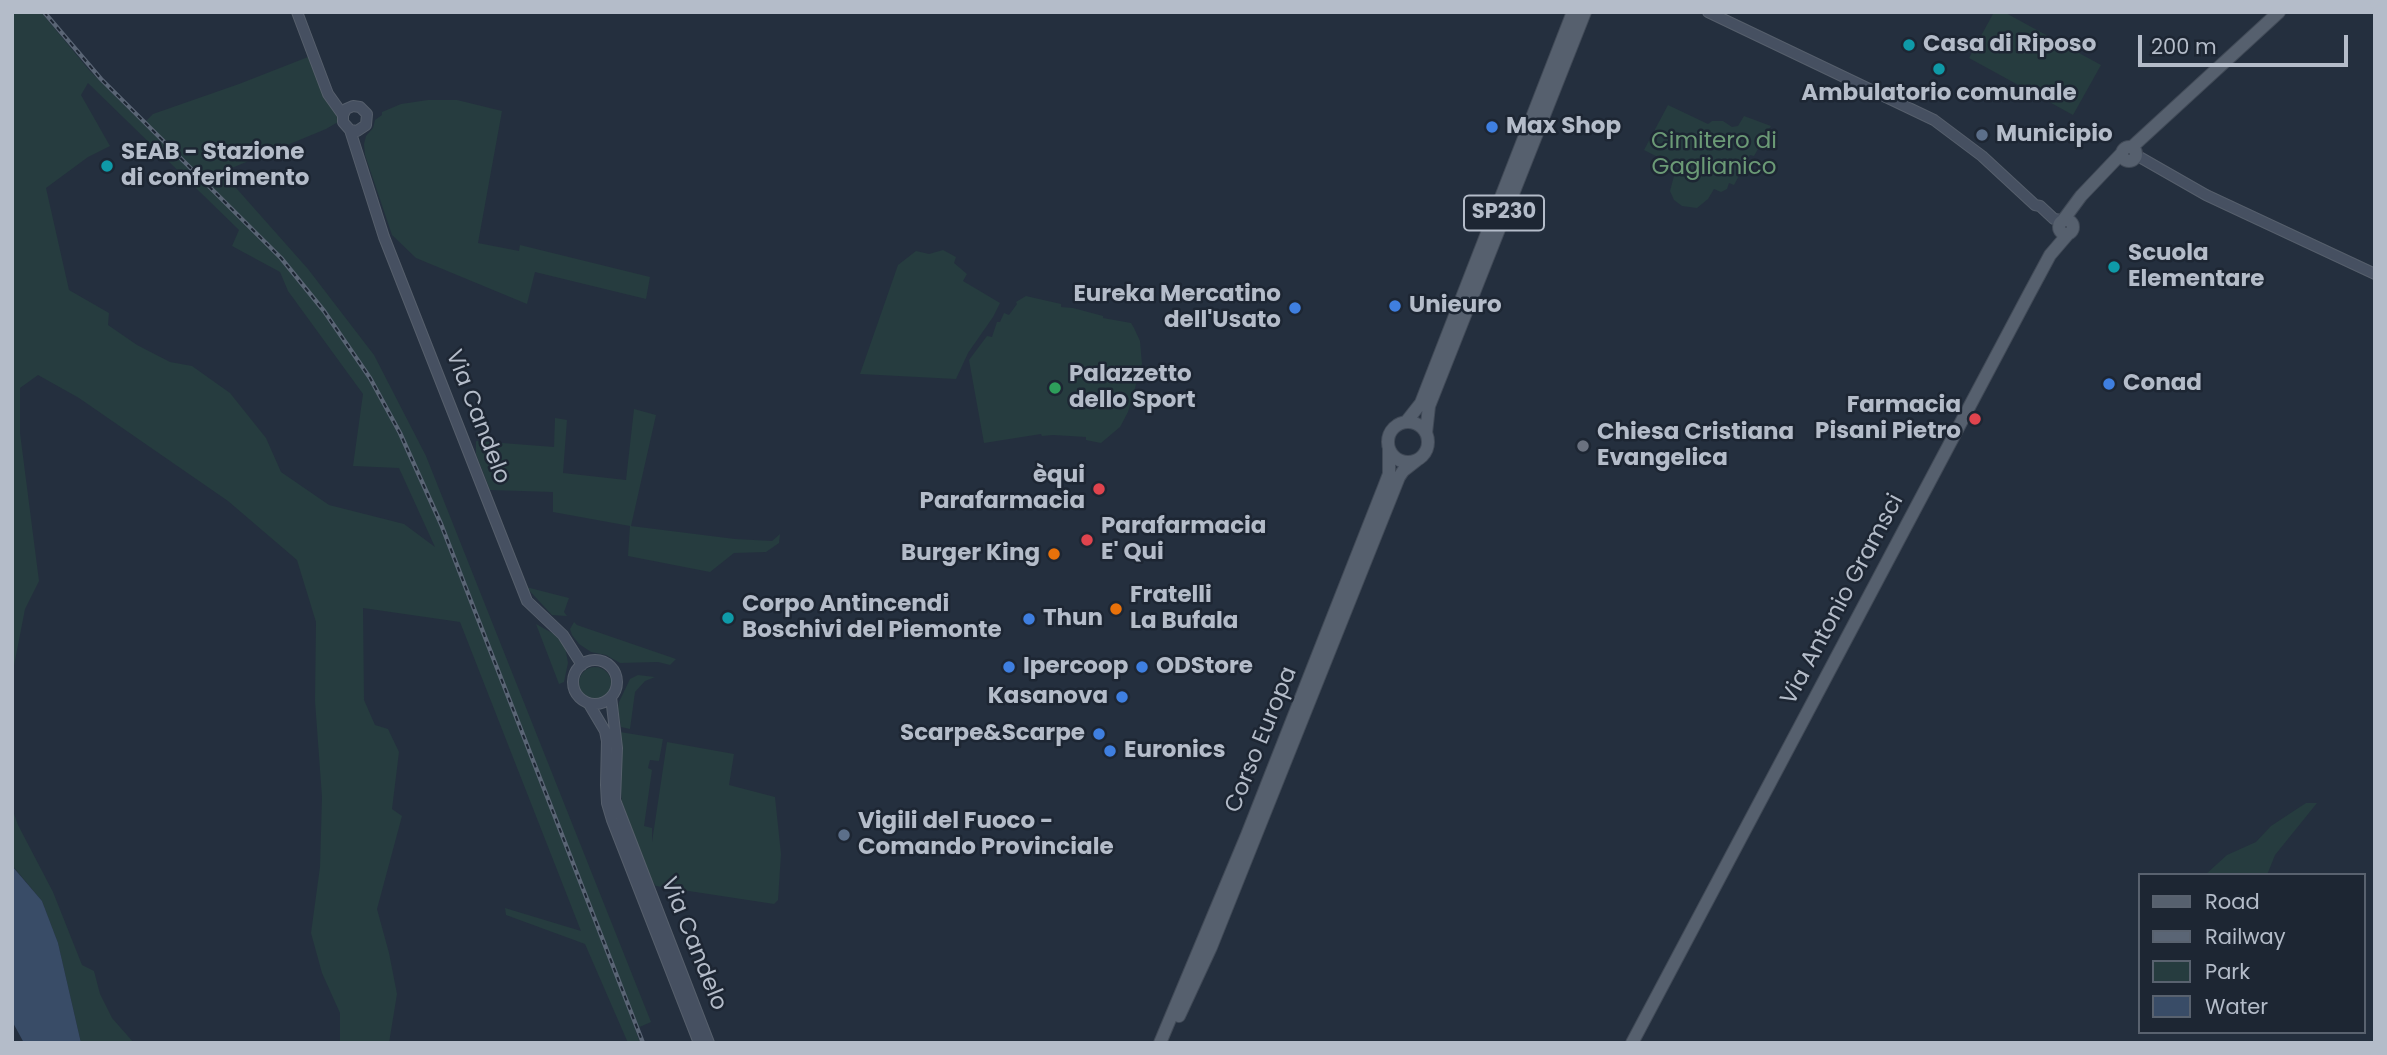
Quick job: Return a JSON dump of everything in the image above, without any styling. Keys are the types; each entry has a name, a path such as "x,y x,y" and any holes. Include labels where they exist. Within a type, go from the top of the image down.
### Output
{"main road":[{"name":"SP230","path":"1415,417 1573,12"},
{"name":"SP230","path":"1415,417 1585,12"},
{"name":"Via Antonio Gramsci","path":"1632,1043 2082,195 2131,154 2162,121 2279,12"},
{"path":"1415,417 1426,433"},
{"path":"1415,417 1426,433 1427,445 1422,456 1416,460 1397,458 1389,448 1391,431 1415,417"},
{"name":"Corso Europa","path":"1160,1043 1233,871 1384,487 1389,474 1389,448"},
{"name":"Corso Europa","path":"1168,1043 1216,934 1399,477 1416,460"}],"street":[{"path":"297,12 328,94 343,115"},
{"path":"1709,12 1934,120 1982,156 2035,205 2036,209 2064,226"},
{"path":"324,82 338,100 363,108 367,114 367,121 355,130 343,122 346,109 353,106"},
{"name":"Via Candelo","path":"355,130 361,168 384,237 527,601 563,635 582,665"},
{"path":"2131,154 2206,195 2375,274"},
{"path":"601,661 612,669 617,680 611,697 601,703 589,704 578,696 574,690 574,676 582,665 601,661"},
{"name":"Via Candelo","path":"611,697 617,748 615,800 709,1043"},
{"name":"Via Candelo","path":"589,704 605,731 607,741 607,803 612,820 699,1043"}],"green space":[{"path":"12,12 41,12 89,70 135,116 146,121 153,114 308,57 338,122 222,172 308,269 374,355 426,456 651,1022 635,1029 640,1043 628,1043 585,944 506,915 505,908 581,931 460,622 363,608 364,700 375,725 388,729 399,752 392,809 402,816 377,909 397,994 389,1043 340,1043 340,1013 322,973 311,933 320,867 322,797 315,701 316,622 297,560 228,501 79,398 38,375 20,388 20,433 39,581 25,609 12,676","holes":["88,83 239,230 232,246 280,272 288,291 363,394 353,466 399,468 435,547 404,524 329,505 281,472 266,438 230,393 192,366 170,362 137,345 108,325 109,313 69,290 46,188 88,157 110,146 81,95"]},
{"path":"1994,12 2004,12 2101,65 2073,115 1969,58"},
{"path":"457,100 502,111 478,243 519,251 520,245 650,277 646,299 535,272 527,304 416,258 392,235 365,155 364,144 375,120 382,112 401,104"},
{"name":"Cimitero di Gaglianico","path":"1668,105 1708,124 1712,121 1723,121 1732,127 1738,126 1744,116 1771,126 1754,156 1750,155 1734,185 1729,183 1727,189 1721,192 1714,189 1708,199 1697,208 1682,206 1674,200 1670,191 1674,176 1681,169 1644,150"},
{"path":"943,250 956,257 954,263 967,274 963,281 1000,303 968,353 956,379 860,374 898,265 916,251 929,254"},
{"name":"Palazzetto dello Sport","path":"1026,296 1103,318 1131,323 1134,328 1140,341 1142,364 1128,412 1120,427 1101,443 1086,440 1086,437 1041,434 984,443 969,360 987,336 992,337 997,322 1000,322 1004,313 1009,315 1016,302"},
{"path":"634,409 656,415 631,526 772,541 780,534 779,543 766,552 734,553 710,572 628,556 630,526 553,512 553,492 490,490 476,454 476,441 554,447 555,418 567,420 563,473 626,480"},
{"path":"526,587 569,598 564,612 567,616 552,615"},
{"path":"574,622 676,659 670,665 658,662 620,663 606,655 591,652 579,644 570,629"},
{"path":"536,624 554,634 565,646 568,663 564,682 559,684"},
{"path":"595,667 606,672 611,683 606,694 595,699 584,694 579,683 584,672"},
{"path":"638,675 655,677 645,681 635,692 630,729 621,727 619,702 630,679"},
{"path":"620,732 663,739 659,761 650,760 648,768 652,770 644,826 652,828 652,842 667,742 734,754 729,785 775,797 781,854 778,900 774,904 656,886 651,880 622,802 619,774"},
{"path":"2306,803 2317,803 2275,855 2268,873 2207,873 2227,855 2256,842 2271,826"},
{"path":"12,808 53,892 82,965 94,971 100,994 112,1018 134,1043 81,1043 58,943 42,901 12,865"}],"water":[{"path":"12,866 42,901 58,943 81,1043 24,1043 12,1021"}],"railway":[{"path":"44,12 101,79 281,258 324,311 370,378 400,433 441,524 643,1043"}],"place":[{"name":"Casa di Riposo","path":"1909,45"},
{"name":"Ambulatorio comunale","path":"1939,69"},
{"name":"Max Shop","path":"1492,127"},
{"name":"Municipio","path":"1982,135"},
{"name":"SEAB - Stazione di conferimento","path":"107,166"},
{"name":"Scuola Elementare","path":"2114,267"},
{"name":"Unieuro","path":"1395,306"},
{"name":"Eureka Mercatino dell'Usato","path":"1295,308"},
{"name":"Conad","path":"2109,384"},
{"name":"Palazzetto dello Sport","path":"1055,388"},
{"name":"Farmacia Pisani Pietro","path":"1975,419"},
{"name":"Chiesa Cristiana Evangelica","path":"1583,446"},
{"name":"èqui Parafarmacia","path":"1099,489"},
{"name":"Parafarmacia E' Qui","path":"1087,540"},
{"name":"Burger King","path":"1054,554"},
{"name":"Fratelli La Bufala","path":"1116,609"},
{"name":"Corpo Antincendi Boschivi del Piemonte","path":"728,618"},
{"name":"Thun","path":"1029,619"},
{"name":"Ipercoop","path":"1009,667"},
{"name":"ODStore","path":"1142,667"},
{"name":"Kasanova","path":"1122,697"},
{"name":"Scarpe&Scarpe","path":"1099,734"},
{"name":"Euronics","path":"1110,751"},
{"name":"Vigili del Fuoco - Comando Provinciale","path":"844,835"}]}
